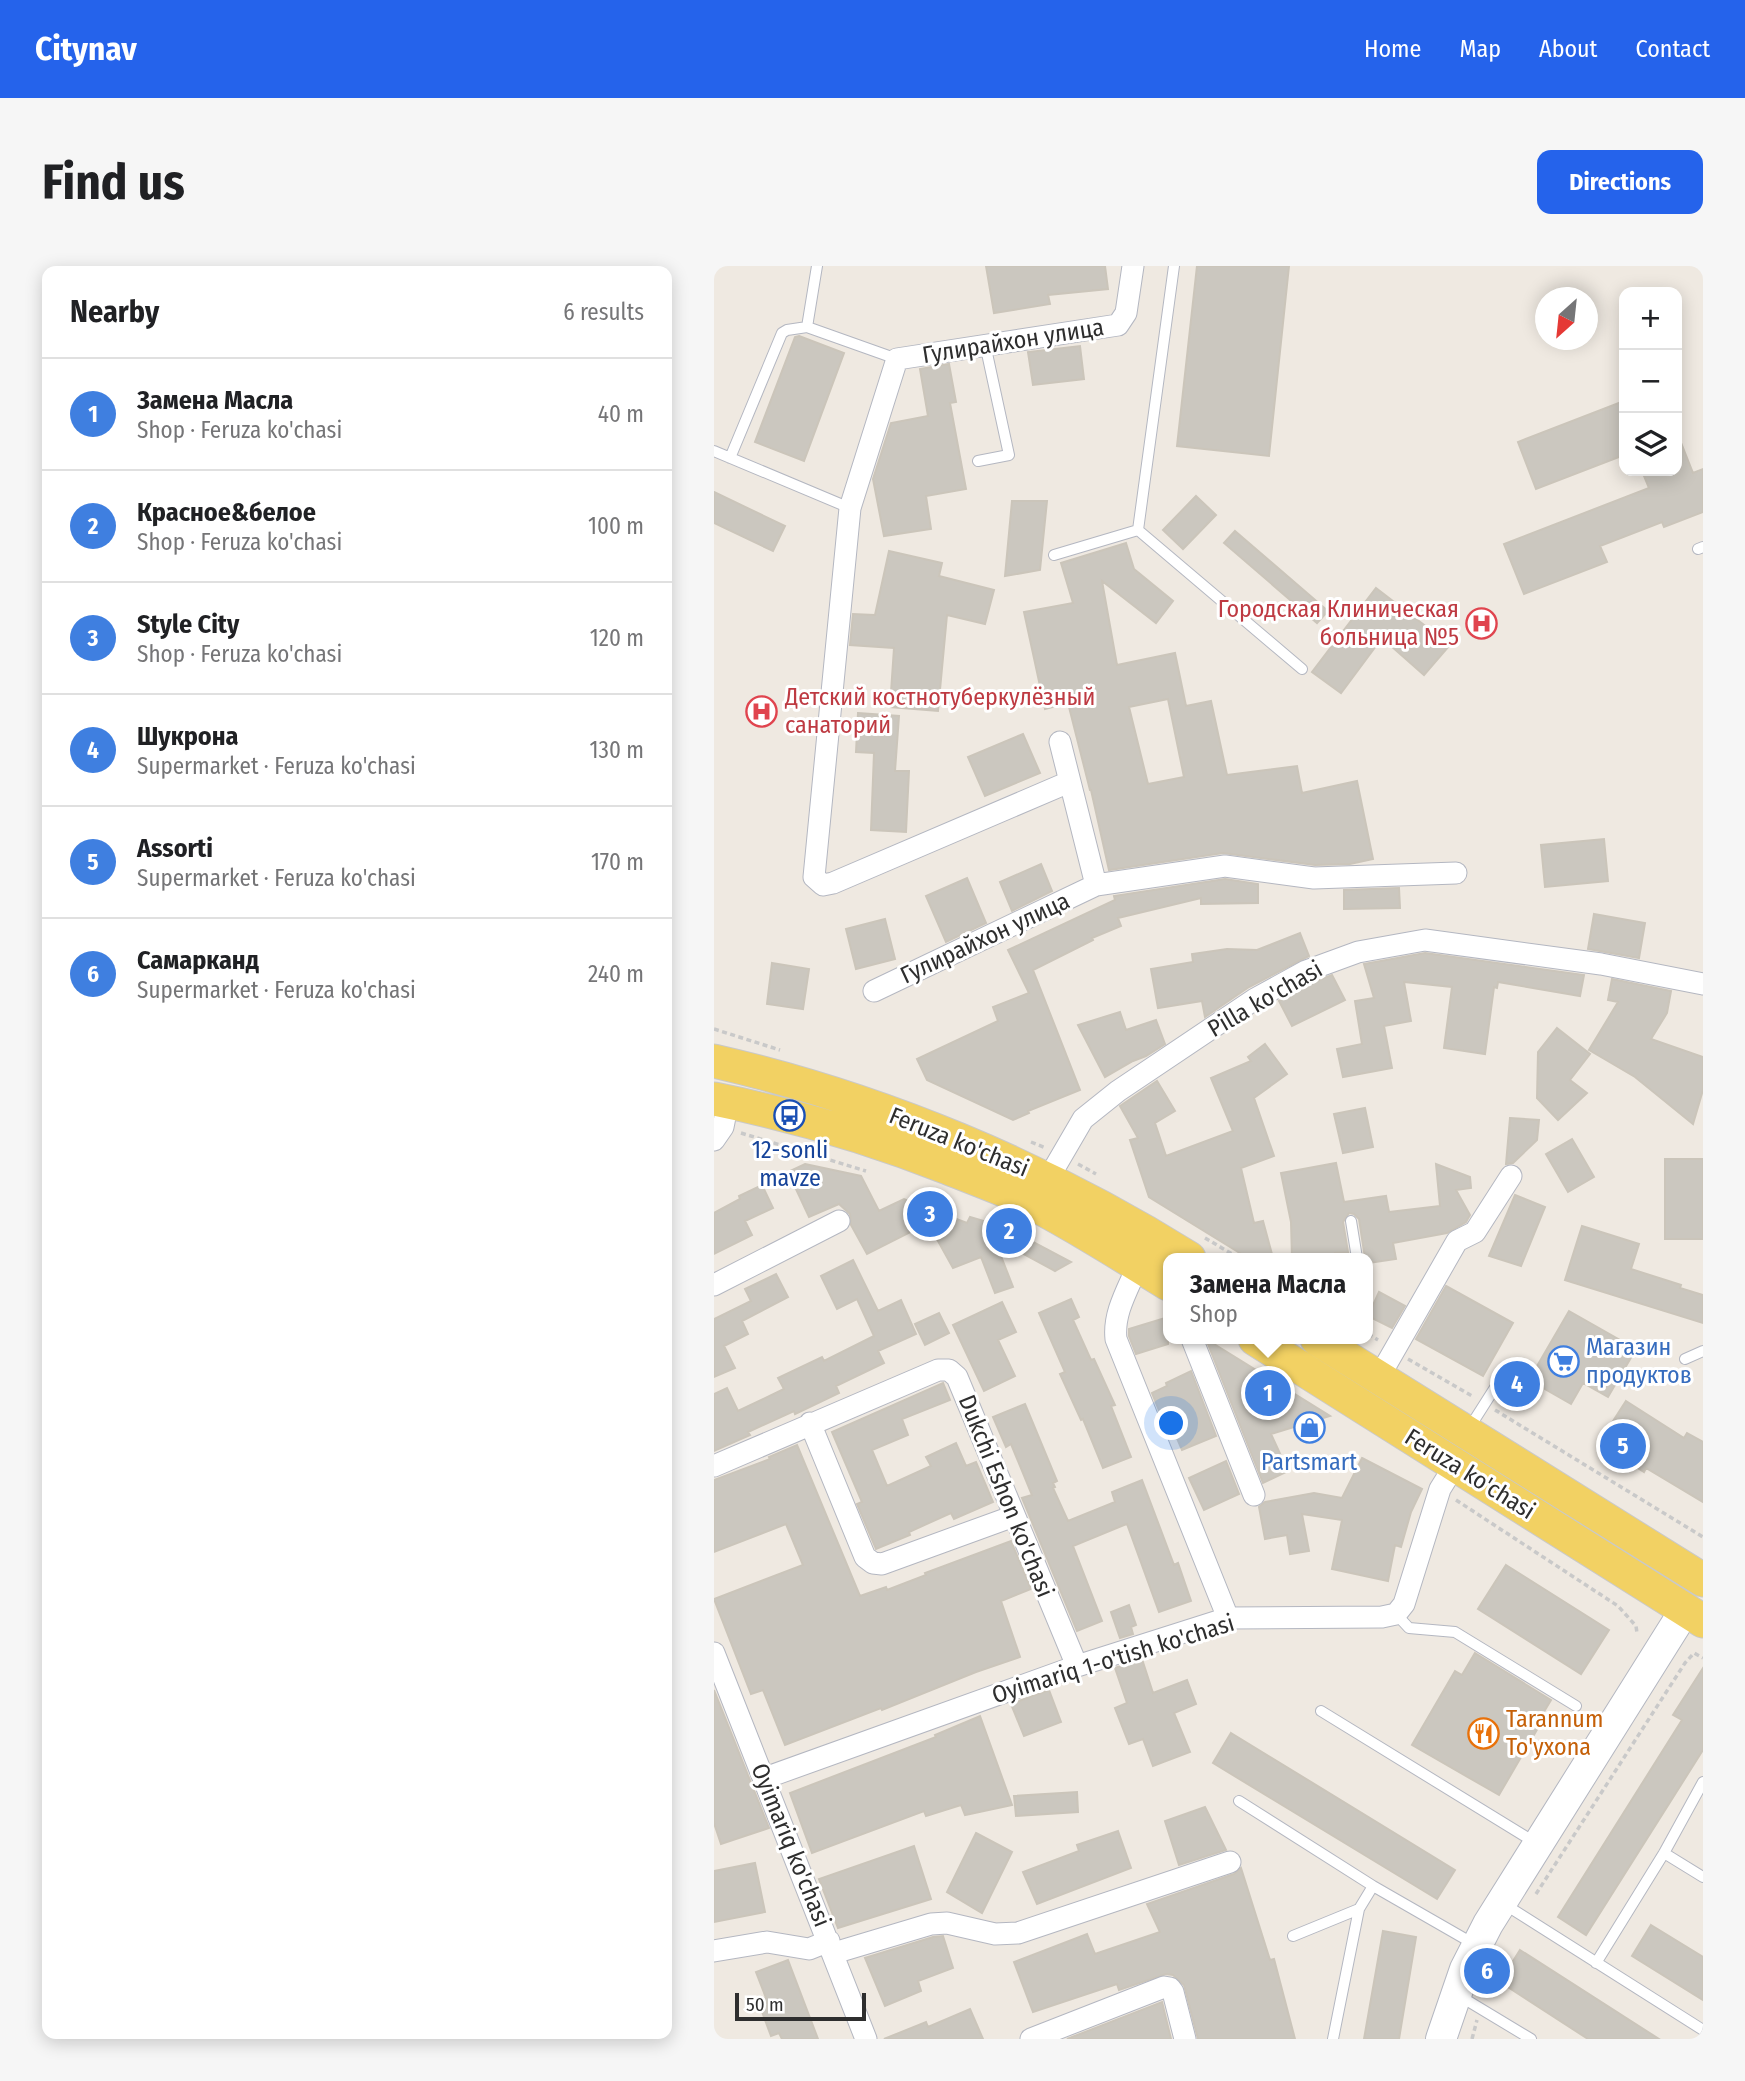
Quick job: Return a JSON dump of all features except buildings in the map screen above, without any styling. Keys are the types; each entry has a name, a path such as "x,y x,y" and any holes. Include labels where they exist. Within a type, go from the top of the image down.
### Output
{"main road":[{"name":"Feruza ko'chasi","path":"714,1061 813,1087 869,1106 1048,1179 1097,1203 1181,1253"},
{"name":"Feruza ko'chasi","path":"720,1117 790,1116 855,1134 1019,1197 1163,1281"},
{"name":"Feruza ko'chasi","path":"1263,1344 1320,1380 1448,1477 1694,1616 1703,1580 1467,1432 1386,1364 1335,1344"},
{"path":"1320,1380 1331,1378 1339,1371 1341,1361 1332,1344"}],"street":[{"name":"Гулирайхон улица","path":"1069,782 833,883 823,885 814,877 850,508 897,359 1118,325 1126,313 1133,266"},
{"name":"Гулирайхон улица","path":"1060,742 1096,885"},
{"name":"Гулирайхон улица","path":"874,991 1096,885 1225,866 1314,878 1456,873"},
{"name":"Pilla ko'chasi","path":"1048,1179 1083,1119 1118,1091 1255,999 1306,971 1358,952 1425,940 1601,964 1703,985"},
{"path":"1386,1364 1457,1241 1475,1232 1511,1176"},
{"path":"714,1285 839,1221"},
{"path":"1138,1265 1117,1314 1116,1339 1228,1618"},
{"path":"1194,1344 1254,1495"},
{"name":"Dukchi Eshon ko'chasi","path":"714,1466 937,1370 949,1370 957,1377 1077,1666"},
{"path":"810,1423 865,1557 873,1563 882,1564 1014,1516"},
{"path":"1396,1615 1404,1604 1448,1477"},
{"name":"Oyimariq 1-o'tish ko'chasi","path":"765,1778 1077,1666 1228,1618 1396,1615"},
{"name":"Feruza ko'chasi","path":"1441,2039 1456,1993 1476,1946 1511,1908 1537,1843 1694,1616"},
{"name":"Oyimariq ko'chasi","path":"716,1665 765,1778 866,2039"},
{"path":"714,1951 767,1942 810,1949 832,1947 939,1923 995,1934 1018,1933 1230,1861"},
{"path":"1031,2039 1164,1987 1173,1992 1185,2039"}],"lane":[{"path":"807,327 817,266"},
{"path":"1138,530 1174,266"},
{"path":"730,458 782,333 787,330 807,327 897,359"},
{"path":"978,461 1009,455 985,344"},
{"path":"714,452 850,508"},
{"path":"1054,555 1138,530"},
{"path":"1138,530 1302,668"},
{"path":"1351,1221 1356,1253"},
{"path":"1685,1359 1703,1350"},
{"path":"1467,1432 1496,1386"},
{"path":"1396,1615 1409,1628 1455,1632 1576,1706"},
{"path":"1321,1711 1537,1843"},
{"path":"1597,1963 1664,1853 1703,1782"},
{"path":"1238,1801 1373,1886 1476,1946"},
{"path":"1664,1853 1703,1878"},
{"path":"1333,2039 1359,1909 1373,1886"},
{"path":"1511,1908 1703,2030"},
{"path":"1293,1936 1359,1909"},
{"path":"1456,1993 1531,2039"}],"path":[{"path":"720,1117 866,1171"},
{"path":"1373,1342 1386,1364 1484,1403 1703,1536"},
{"path":"1448,1477 1618,1606 1636,1626 1637,1633"},
{"path":"1511,1908 1543,1885 1685,1663 1694,1653 1703,1658"}],"place":[{"name":"Городская Клиническая больница №5","path":"1482,623"},
{"name":"Детский костнотуберкулёзный санаторий","path":"762,711"},
{"name":"12-sonli mavze","path":"790,1116"},
{"name":"Style City","path":"930,1214"},
{"name":"Красное&белое","path":"1009,1231"},
{"name":"Магазин продуктов","path":"1563,1361"},
{"name":"Шукрона","path":"1517,1384"},
{"name":"Замена Масла","path":"1268,1393"},
{"name":"Partsmart","path":"1309,1428"},
{"name":"Assorti","path":"1623,1446"},
{"name":"Tarannum To'yxona","path":"1483,1733"},
{"name":"Самарканд","path":"1487,1971"}]}
